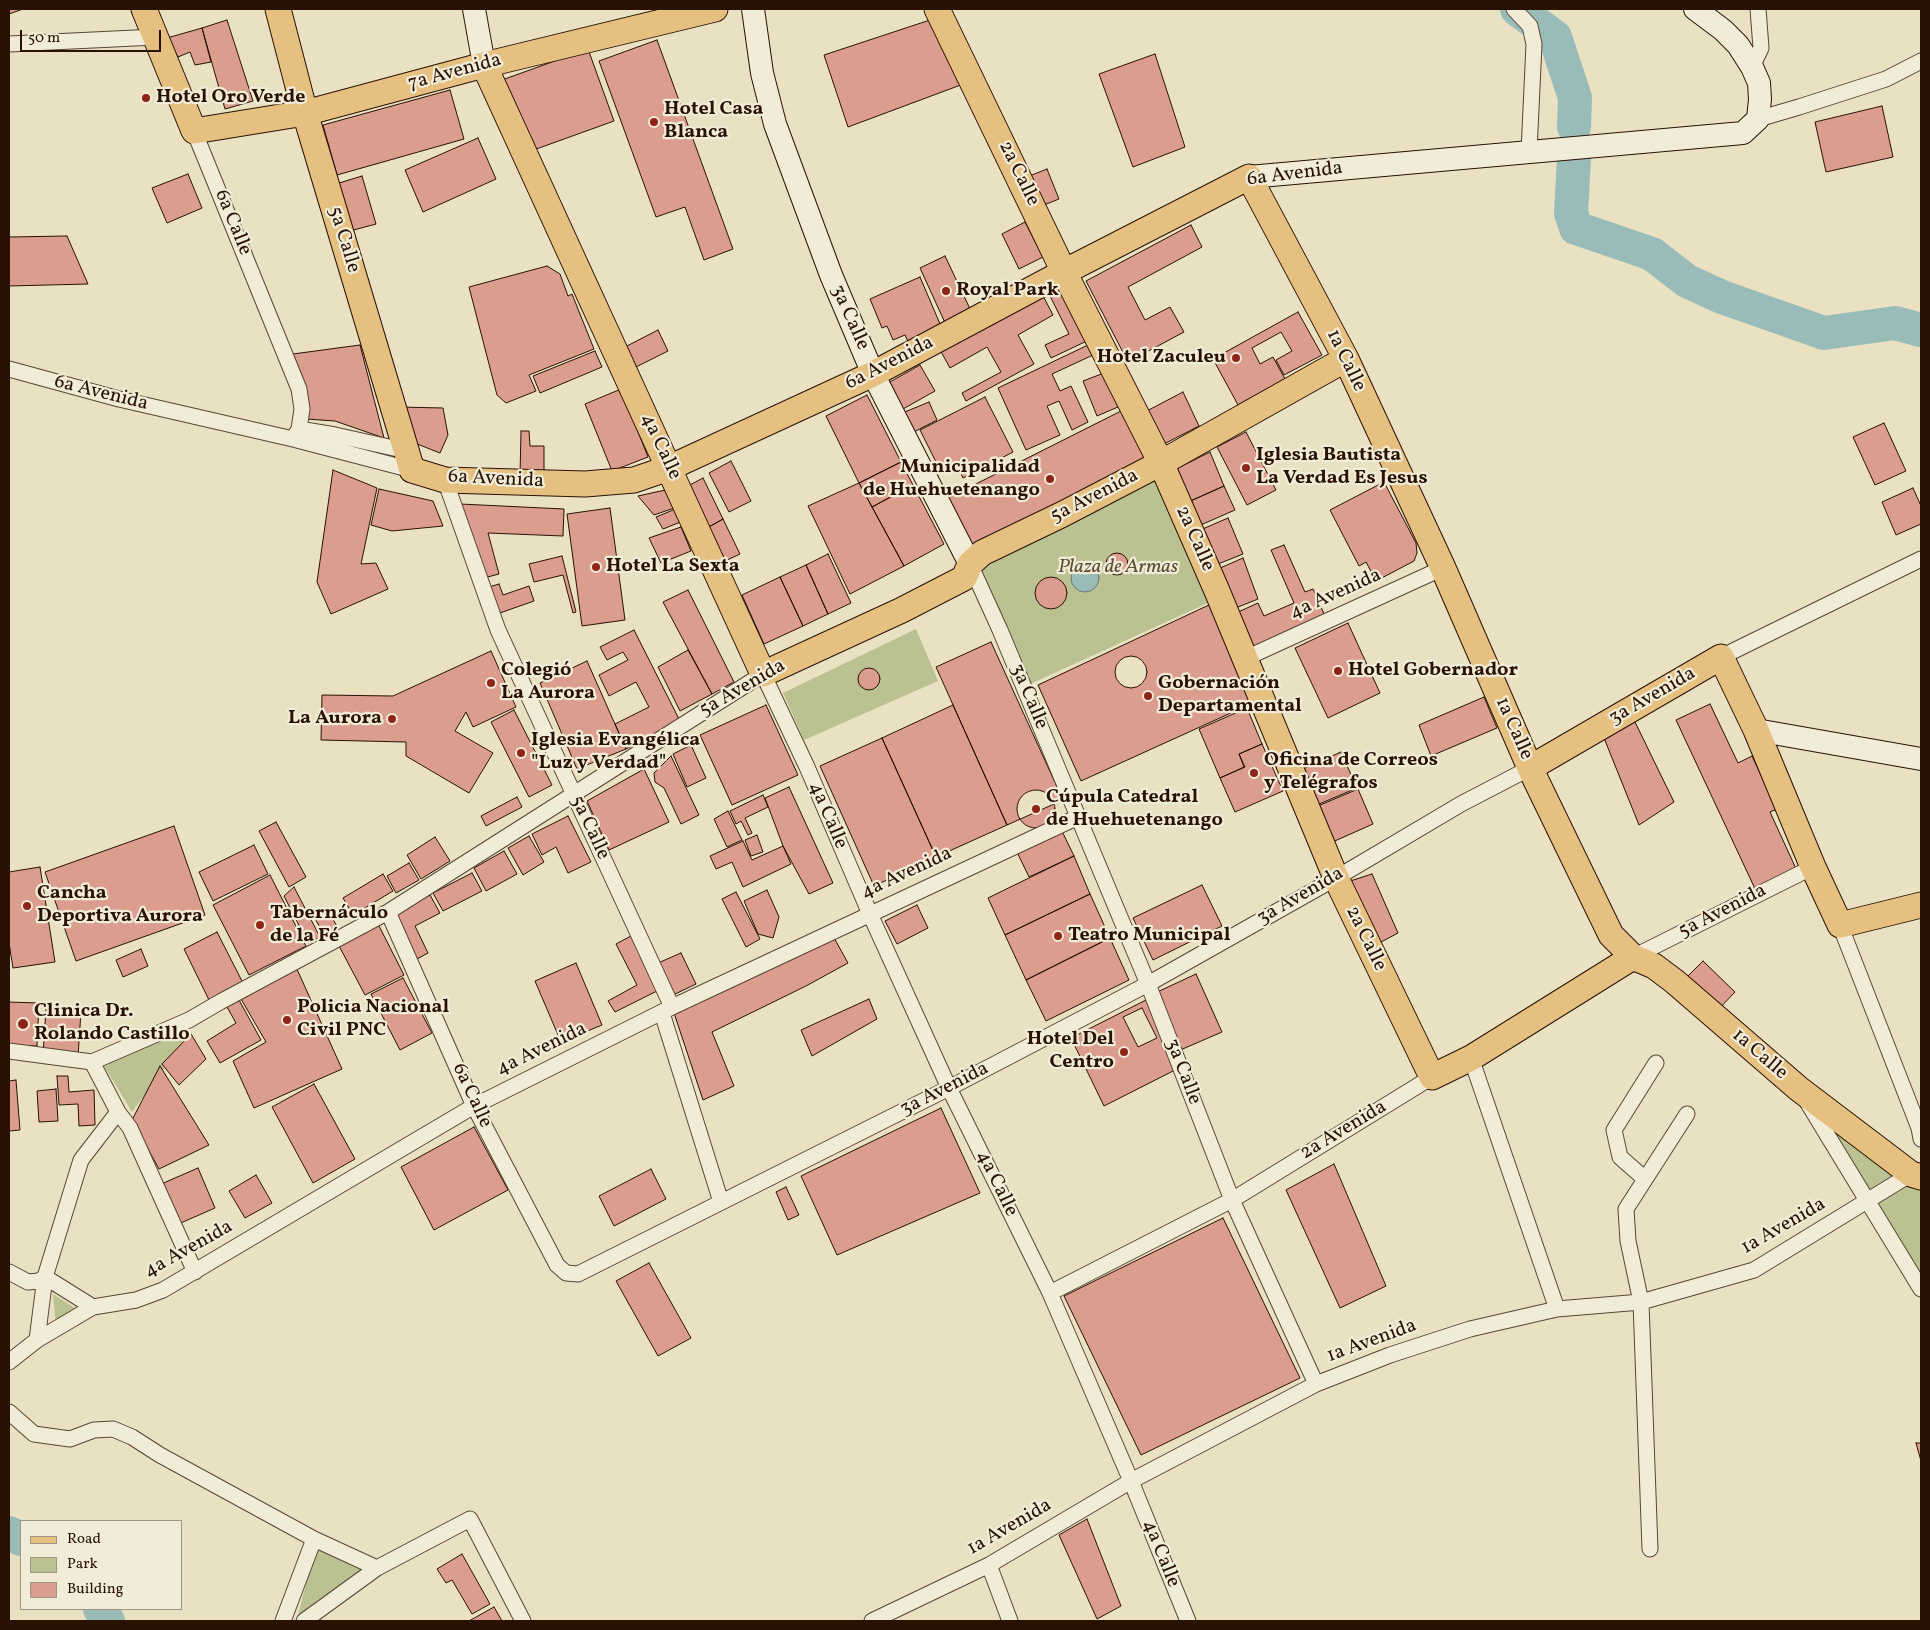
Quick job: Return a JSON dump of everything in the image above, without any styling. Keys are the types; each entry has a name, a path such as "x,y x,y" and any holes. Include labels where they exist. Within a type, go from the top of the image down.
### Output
{"main road":[{"name":"6a Calle","path":"144,9 194,131"},
{"name":"5a Calle","path":"278,9 305,113 410,461"},
{"name":"4a Calle","path":"474,9 484,65 763,674"},
{"name":"7a Avenida","path":"194,131 305,113 484,65 715,9"},
{"name":"3a Calle","path":"754,9 762,74 774,124 830,275 873,374 970,564"},
{"name":"2a Calle","path":"937,9 1064,272 1161,463 1246,658 1336,878 1432,1078"},
{"path":"1695,9 1723,30 1738,45 1752,66 1759,83 1758,119"},
{"name":"6a Avenida","path":"410,461 445,480 586,484 634,480 669,468 873,374 1249,176 1743,132 1758,119"},
{"name":"1a Calle","path":"1249,176 1346,359 1443,568 1530,768 1611,935 1633,957 1654,966 1674,981 1799,1090 1916,1176"},
{"name":"5a Avenida","path":"763,674 902,610 964,578 970,564 982,553 1063,514 1161,463 1346,359"},
{"path":"1721,658 1756,730 1813,867 1840,926 1921,906"},
{"name":"3a Avenida","path":"1530,768 1721,658"},
{"path":"1756,730 1921,759"},
{"name":"2a Avenida","path":"1432,1078 1471,1058 1633,957"}],"street":[{"path":"1514,9 1530,26 1534,44 1529,152"},
{"path":"1752,66 1761,48 1758,9"},
{"path":"9,44 156,37"},
{"path":"1758,119 1886,79 1921,61"},
{"name":"6a Calle","path":"194,131 299,388 302,409 296,434"},
{"name":"6a Avenida","path":"9,369 119,399 296,434 410,461"},
{"name":"5a Calle","path":"445,480 498,630 573,794 667,1010 721,1202"},
{"name":"3a Avenida","path":"1721,658 1921,559"},
{"name":"3a Calle","path":"970,564 1000,630 1148,984 1232,1200 1316,1384"},
{"name":"4a Avenida","path":"1246,658 1443,568"},
{"name":"5a Avenida","path":"92,1062 190,1020 388,912 763,674"},
{"name":"4a Calle","path":"763,674 807,767 870,914 949,1088 1050,1293 1131,1481 1188,1621"},
{"name":"3a Avenida","path":"566,1273 578,1274 949,1088 1148,984 1336,878 1461,804 1530,768"},
{"name":"4a Avenida","path":"9,1362 37,1340 93,1307 136,1300 163,1290 474,1106 667,1010 1078,817"},
{"name":"5a Avenida","path":"1633,957 1813,867"},
{"name":"6a Calle","path":"388,912 474,1106 557,1265 566,1273"},
{"path":"1840,926 1920,1131"},
{"path":"9,1052 92,1062 118,1112 130,1128 195,1272"},
{"path":"1471,1058 1557,1308"},
{"path":"1645,1179 1620,1157 1614,1130 1656,1063"},
{"name":"2a Avenida","path":"1050,1293 1232,1200 1432,1078"},
{"path":"1799,1090 1921,1289"},
{"path":"37,1340 46,1276 81,1160 118,1112"},
{"path":"1650,1549 1641,1302 1628,1241 1626,1208 1688,1114"},
{"name":"1a Avenida","path":"872,1621 989,1565 1131,1481 1316,1384 1390,1354 1479,1327 1557,1308 1641,1302 1754,1270 1867,1200 1916,1176"},
{"path":"9,1272 28,1282 39,1281 46,1276"},
{"path":"46,1276 93,1307"},
{"path":"9,1412 34,1434 70,1439 94,1430 113,1429 132,1437 314,1539 377,1568"},
{"path":"304,1621 377,1568 470,1519 523,1621"},
{"path":"283,1621 314,1539"},
{"path":"989,1565 1010,1621"}],"green space":[{"name":"Plaza de Armas","path":"1151,473 1210,602 1026,686 975,568"},
{"path":"916,629 938,681 804,740 783,693"},
{"path":"187,1027 186,1039 132,1112 104,1066 143,1043"},
{"path":"1802,1093 1907,1172 1868,1200"},
{"path":"1921,1178 1921,1286 1868,1201"},
{"path":"53,1294 80,1311 56,1325"},
{"path":"316,1544 364,1571 298,1615"}],"water":[{"path":"1085,564 1095,568 1099,578 1095,588 1085,592 1075,588 1071,578 1075,568"}],"building":[{"path":"9,9 23,9 9,14"},
{"path":"936,18 966,83 848,127 824,55"},
{"path":"227,20 253,101 225,109 202,28"},
{"path":"202,28 211,62 195,65 190,52 178,57 167,38"},
{"name":"Hotel Casa Blanca","path":"657,40 733,249 704,260 685,207 656,217 599,61"},
{"path":"588,49 614,121 528,152 502,80"},
{"path":"1155,54 1185,147 1133,167 1099,74"},
{"path":"450,90 464,139 337,175 323,125"},
{"path":"1882,106 1893,157 1826,172 1815,122"},
{"path":"478,138 496,179 423,212 405,170"},
{"path":"1047,169 1059,199 1039,207 1027,177"},
{"path":"188,174 202,208 167,223 152,188"},
{"path":"362,176 376,224 350,231 336,184"},
{"path":"1025,222 1043,257 1019,269 1002,234"},
{"path":"1191,225 1202,247 1128,287 1145,320 1170,307 1184,332 1128,362 1086,281"},
{"path":"67,236 88,284 9,286 9,237"},
{"name":"Royal Park","path":"945,256 972,313 946,325 920,268"},
{"path":"547,266 560,274 568,296 572,294 594,349 529,375 536,391 506,403 497,395 469,287"},
{"path":"920,277 943,331 910,346 905,335 893,340 887,326 882,328 870,299"},
{"path":"1063,282 1091,339 1051,358 1045,345 1069,334 1047,290"},
{"path":"1041,292 1053,315 1018,335 1034,364 966,401 962,393 1001,372 987,347 950,368 939,348"},
{"name":"Hotel Zaculeu","path":"1298,312 1322,355 1284,375 1276,360 1292,351 1281,332 1252,348 1260,364 1273,357 1285,379 1238,405 1213,359"},
{"path":"658,330 668,351 636,367 625,347"},
{"path":"360,345 384,438 335,421 306,419 306,386 293,354"},
{"path":"1088,345 1093,355 1052,374 1060,391 1071,386 1088,422 1072,430 1059,401 1047,406 1060,435 1026,450 998,388"},
{"path":"595,351 602,367 540,393 533,376"},
{"path":"920,365 935,391 903,409 888,383"},
{"path":"1104,373 1118,407 1097,416 1083,381"},
{"path":"621,389 648,457 612,471 585,404"},
{"path":"1183,392 1199,426 1160,446 1143,413"},
{"path":"867,395 901,462 859,483 826,416"},
{"path":"985,397 1013,452 963,478 956,462 940,470 920,430"},
{"path":"929,402 937,420 910,434 900,414"},
{"path":"398,407 443,408 448,435 440,453 407,440"},
{"name":"Municipalidad de Huehuetenango","path":"1129,407 1152,459 972,551 946,499"},
{"path":"1884,423 1906,471 1875,485 1853,437"},
{"path":"521,431 529,431 530,446 544,446 544,476 520,476"},
{"name":"Iglesia Bautista La Verdad Es Jesus","path":"1246,432 1276,490 1247,505 1217,447"},
{"path":"1210,452 1224,486 1186,503 1170,472"},
{"path":"731,461 751,501 729,512 709,473"},
{"path":"901,462 913,485 872,507 859,483"},
{"path":"333,470 377,488 361,564 376,563 388,589 331,614 317,582"},
{"path":"703,478 723,519 707,528 686,487"},
{"path":"1384,482 1416,543 1417,553 1414,561 1376,581 1366,562 1359,566 1330,510"},
{"path":"859,483 904,566 850,594 808,506"},
{"path":"913,485 944,544 904,566 872,507"},
{"path":"1224,486 1235,510 1196,527 1186,503"},
{"path":"1913,488 1921,506 1921,524 1896,535 1882,502"},
{"path":"379,489 433,501 443,526 392,531 371,525"},
{"path":"670,489 677,507 654,515 638,496"},
{"path":"460,504 564,509 563,536 488,533 499,574 480,579"},
{"name":"Hotel La Sexta","path":"610,508 625,620 582,626 567,514"},
{"path":"678,508 683,521 663,529 656,517"},
{"path":"1228,518 1243,554 1213,566 1198,531"},
{"path":"723,519 740,554 723,562 707,528"},
{"path":"681,527 691,551 661,563 649,538"},
{"path":"1284,545 1305,592 1313,589 1325,616 1252,648 1236,613 1258,603 1264,616 1294,603 1271,550"},
{"path":"1117,553 1125,556 1128,564 1125,572 1117,575 1109,572 1106,564 1109,556"},
{"path":"828,554 851,603 828,614 806,565"},
{"path":"562,556 576,612 573,613 563,575 534,582 529,564"},
{"path":"1243,558 1258,599 1233,609 1218,569"},
{"path":"806,565 828,614 803,626 780,577"},
{"path":"780,577 803,626 764,644 742,595"},
{"path":"1051,577 1062,582 1067,593 1062,604 1051,609 1040,604 1035,593 1040,582"},
{"path":"499,584 503,595 529,586 534,601 497,614 489,587"},
{"path":"688,590 734,682 712,694 663,602"},
{"name":"Gobernación Departamental","path":"1211,604 1255,702 1081,781 1038,685"},
{"name":"Hotel Gobernador","path":"1348,623 1380,693 1328,718 1295,648"},
{"path":"634,630 680,721 626,749 615,724 649,707 636,682 609,696 599,675 628,660 623,652 607,660 600,647"},
{"path":"991,642 1063,800 1007,825 936,667"},
{"path":"688,650 712,694 680,711 658,667"},
{"name":"La Aurora","path":"491,651 516,707 473,727 466,712 455,731 493,753 469,793 406,756 406,742 321,740 322,695 393,696"},
{"path":"1131,656 1137,657 1142,661 1146,666 1146,678 1142,683 1137,687 1131,688 1125,687 1120,683 1116,678 1115,672 1116,666 1120,661 1125,657"},
{"path":"587,661 626,749 577,769 540,683"},
{"path":"869,668 877,671 880,679 877,687 869,690 861,687 858,679 861,671"},
{"path":"1484,697 1497,728 1431,756 1419,725"},
{"path":"1710,704 1738,763 1752,756 1777,809 1770,812 1798,873 1757,893 1676,720"},
{"path":"766,705 798,775 732,805 700,735"},
{"path":"953,705 1007,825 936,857 882,738"},
{"path":"1247,708 1262,744 1239,754 1244,767 1220,778 1199,729"},
{"name":"Iglesia Evangélica \"Luz y Verdad\"","path":"514,710 552,785 529,797 491,722"},
{"path":"1635,722 1674,802 1639,825 1604,738"},
{"path":"882,738 936,857 874,886 820,766"},
{"name":"Oficina de Correos y Telégrafos","path":"1262,744 1283,791 1235,812 1220,778 1245,767 1239,754"},
{"path":"691,745 706,778 687,787 673,754"},
{"path":"1341,752 1357,788 1312,807 1296,772"},
{"path":"671,756 699,815 681,824 664,788 655,782 654,773"},
{"path":"644,769 669,822 609,850 587,801"},
{"path":"789,787 833,883 809,894 783,846 765,798"},
{"path":"1358,789 1373,824 1328,844 1313,808"},
{"name":"Cúpula Catedral de Huehuetenango","path":"1036,790 1049,796 1055,809 1049,822 1036,828 1023,822 1017,809 1023,796"},
{"path":"763,795 768,807 745,818 752,833 748,835 741,821 736,824 730,811"},
{"path":"517,797 522,807 486,826 481,816"},
{"path":"728,811 742,840 727,847 714,819"},
{"path":"568,816 591,862 568,873 556,847 542,855 532,834"},
{"path":"276,822 306,877 289,887 259,831"},
{"path":"174,826 205,915 76,961 45,872"},
{"path":"1061,829 1074,856 1029,877 1016,850"},
{"path":"757,835 763,852 751,856 745,840"},
{"path":"529,836 544,862 523,875 508,848"},
{"path":"435,837 450,861 421,879 407,855"},
{"path":"743,841 752,860 783,846 791,864 743,887 732,862 716,869 710,856"},
{"path":"254,845 268,874 213,901 199,872"},
{"path":"504,851 517,874 486,891 474,868"},
{"path":"1074,856 1090,894 1005,935 988,898"},
{"path":"409,863 419,880 396,893 387,876"},
{"name":"Cancha Deportiva Aurora","path":"40,867 55,962 13,968 9,943 9,872"},
{"path":"472,873 482,891 443,911 433,893"},
{"path":"383,874 393,891 353,915 343,898"},
{"path":"1372,874 1398,933 1370,948 1344,883"},
{"name":"Tabernáculo de la Fé","path":"270,875 306,946 249,975 213,905"},
{"path":"1202,885 1222,926 1153,960 1133,918"},
{"path":"294,887 320,937 308,943 284,896"},
{"path":"767,890 779,917 773,938 758,934 744,901"},
{"path":"736,892 760,939 746,947 722,899"},
{"name":"Teatro Municipal","path":"1090,894 1110,938 1026,980 1005,935"},
{"path":"430,895 440,913 415,926 428,953 415,960 392,915"},
{"path":"917,905 928,928 897,944 885,921"},
{"path":"327,909 338,928 325,936 314,917"},
{"path":"377,922 404,975 365,995 338,944"},
{"path":"217,932 244,985 210,1002 184,949"},
{"path":"631,936 659,990 615,1012 608,1001 637,985 616,944"},
{"path":"833,936 848,963 806,986 712,1032 734,1086 703,1100 674,1013"},
{"path":"1110,938 1129,980 1046,1021 1026,980"},
{"path":"141,949 148,966 123,977 116,960"},
{"path":"681,953 696,984 673,995 658,963"},
{"path":"1703,961 1735,992 1715,1013 1683,981"},
{"path":"576,963 602,1025 561,1042 535,981"},
{"name":"Policia Nacional Civil PNC","path":"296,967 342,1069 254,1108 233,1061 266,1042 241,999"},
{"path":"1196,974 1222,1032 1178,1051 1153,994"},
{"path":"403,978 432,1033 400,1050 371,994"},
{"path":"869,999 877,1019 812,1056 801,1030"},
{"path":"239,1000 261,1040 220,1063 207,1041 236,1023 227,1007"},
{"path":"1146,1000 1179,1068 1104,1106 1071,1038"},
{"name":"Clinica Dr. Rolando Castillo","path":"9,1002 39,1003 37,1046 9,1045"},
{"path":"1142,1008 1157,1038 1138,1047 1123,1017"},
{"path":"46,1009 81,1011 78,1057 43,1055"},
{"path":"191,1034 206,1059 179,1085 162,1064"},
{"path":"160,1066 209,1145 159,1169 132,1120"},
{"path":"57,1076 68,1076 69,1092 94,1090 95,1125 79,1126 78,1104 59,1105"},
{"path":"16,1080 20,1130 9,1131 9,1081"},
{"path":"314,1084 355,1159 313,1183 272,1107"},
{"path":"56,1089 58,1121 39,1122 37,1091"},
{"path":"941,1108 980,1193 837,1255 801,1176"},
{"path":"474,1127 508,1190 434,1230 401,1167"},
{"path":"1334,1164 1386,1286 1340,1308 1286,1190"},
{"path":"198,1168 215,1208 176,1225 159,1185"},
{"path":"651,1169 666,1199 614,1226 599,1196"},
{"path":"256,1175 272,1203 245,1218 229,1191"},
{"path":"786,1187 799,1215 788,1220 776,1192"},
{"path":"1223,1218 1300,1378 1141,1455 1064,1296"},
{"path":"649,1263 691,1338 658,1356 616,1281"},
{"path":"1916,1443 1921,1443 1921,1461"},
{"path":"1087,1519 1121,1606 1097,1619 1059,1535"},
{"path":"462,1554 490,1604 472,1614 452,1580 446,1583 437,1569"},
{"path":"494,1607 502,1621 469,1621"}],"waterway":[{"path":"1517,9 1555,37 1575,98 1574,127"},
{"path":"1574,158 1571,213 1576,228 1652,254 1687,281 1722,297 1824,333 1895,323 1921,330"},
{"path":"9,1533 20,1538"},
{"path":"101,1610 108,1621"}],"place":[{"name":"Hotel Oro Verde","path":"146,98"},
{"name":"Hotel Casa Blanca","path":"654,122"},
{"name":"Royal Park","path":"946,291"},
{"name":"Hotel Zaculeu","path":"1236,358"},
{"name":"Iglesia Bautista La Verdad Es Jesus","path":"1246,468"},
{"name":"Municipalidad de Huehuetenango","path":"1050,479"},
{"name":"Hotel La Sexta","path":"596,567"},
{"name":"Hotel Gobernador","path":"1338,671"},
{"name":"Colegió La Aurora","path":"491,683"},
{"name":"Gobernación Departamental","path":"1148,696"},
{"name":"La Aurora","path":"392,719"},
{"name":"Iglesia Evangélica \"Luz y Verdad\"","path":"521,753"},
{"name":"Oficina de Correos y Telégrafos","path":"1254,773"},
{"name":"Cúpula Catedral de Huehuetenango","path":"1036,809"},
{"name":"Cancha Deportiva Aurora","path":"27,906"},
{"name":"Tabernáculo de la Fé","path":"260,925"},
{"name":"Teatro Municipal","path":"1058,936"},
{"name":"Policia Nacional Civil PNC","path":"287,1020"},
{"name":"Clinica Dr. Rolando Castillo","path":"23,1024"},
{"name":"Hotel Del Centro","path":"1124,1052"}]}
